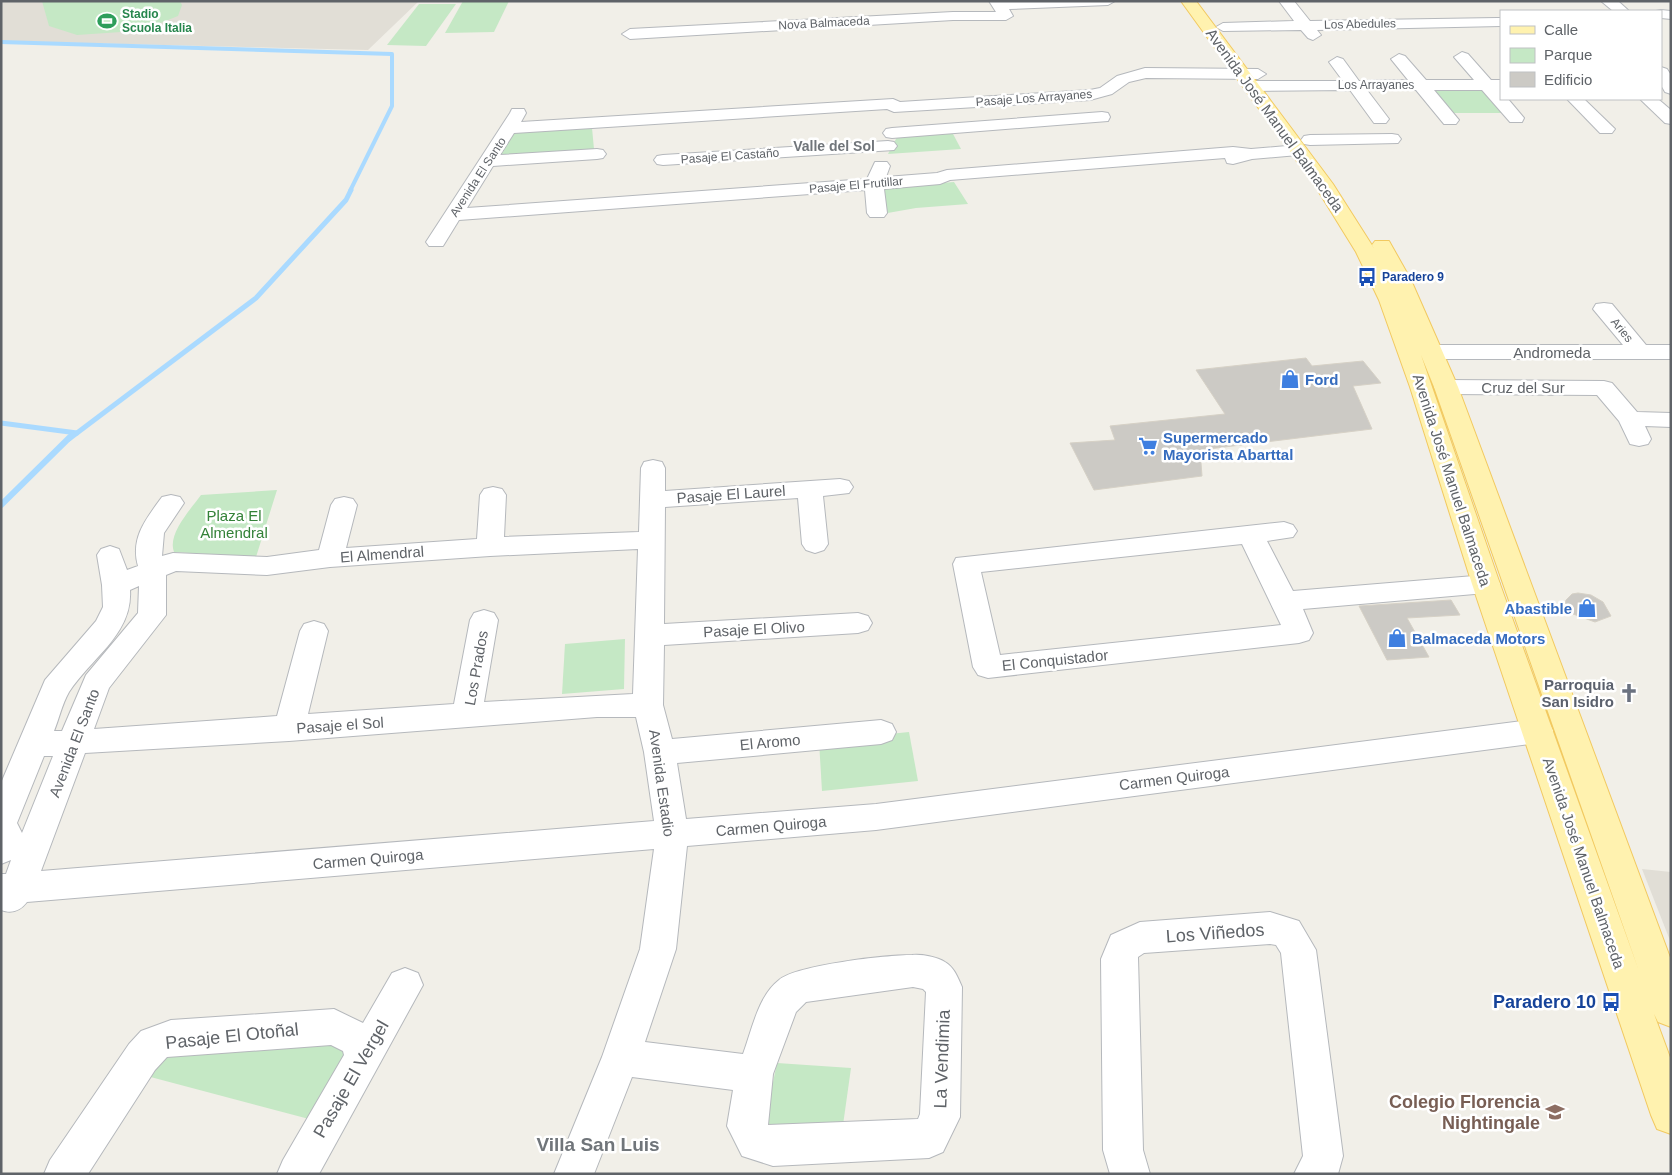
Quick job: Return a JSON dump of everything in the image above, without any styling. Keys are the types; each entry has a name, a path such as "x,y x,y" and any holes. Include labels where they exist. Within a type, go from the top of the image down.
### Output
{"main road":[{"name":"Avenida José Manuel Balmaceda","path":"1188,1 1255,80 1304,145 1361,212 1390,258 1446,387 1671,1010"},
{"name":"Avenida José Manuel Balmaceda","path":"1203,1 1223,27 1255,80"},
{"name":"Avenida José Manuel Balmaceda","path":"1304,145 1390,300 1422,387 1486,584 1671,1115"}],"street":[{"name":"Nova Balmaceda","path":"998,3 1108,1"},
{"path":"1286,1 1320,43"},
{"path":"1608,1 1621,10"},
{"name":"Nova Balmaceda","path":"630,34 953,16 1006,16 998,3"},
{"path":"1480,8 1498,22"},
{"name":"Los Abedules","path":"1223,27 1498,22"},
{"path":"1427,23 1443,40"},
{"path":"1366,24 1378,37"},
{"path":"1462,57 1493,85"},
{"path":"1399,59 1450,120"},
{"path":"1338,62 1357,85 1380,119"},
{"name":"Pasaje Los Arrayanes","path":"514,120 616,122 623,127 892,103 1090,95 1106,91 1123,79 1145,73 1255,80"},
{"name":"Los Arrayanes","path":"1255,80 1357,85 1493,85"},
{"path":"1503,100 1516,118"},
{"path":"1577,100 1606,129"},
{"path":"1649,100 1671,120"},
{"path":"877,214 874,184 897,119 892,103"},
{"name":"Pasaje El Castaño","path":"663,160 1102,117"},
{"name":"Avenida El Santo","path":"436,242 514,120"},
{"name":"Pasaje El Frutillar","path":"451,219 666,202 764,197 772,193 940,178 949,181 1134,164 1236,158 1304,145 1392,139"},
{"path":"489,161 597,154"},
{"name":"Aries","path":"1604,309 1639,352"},
{"name":"Andromeda","path":"1432,352 1671,352"},
{"name":"Cruz del Sur","path":"1446,387 1604,389 1635,429 1671,420"},
{"name":"Avenida Estadio","path":"574,1174 621,1057 658,950 672,835 660,752 648,705 653,540 651,500 653,468"},
{"name":"Pasaje El Laurel","path":"651,500 840,487"},
{"path":"810,489 815,544"},
{"path":"490,547 493,495"},
{"name":"Avenida El Santo","path":"7,894 74,742 96,684 152,615 154,570 148,554 151,532 171,503"},
{"path":"330,558 344,506"},
{"name":"El Conquistador","path":"1250,534 1285,601 1298,633 988,667 966,564 1250,534 1284,531"},
{"name":"El Almendral","path":"116,585 173,562 255,566 330,558 490,547 653,540"},
{"name":"Avenida El Santo","path":"1,850 7,836 1,823 56,688 108,626 117,607 116,585 110,555"},
{"path":"1285,601 1486,584"},
{"name":"Los Prados","path":"467,716 484,620"},
{"name":"Pasaje El Olivo","path":"650,635 858,623"},
{"path":"289,729 314,631"},
{"name":"Pasaje el Sol","path":"32,745 289,729 597,706 648,705"},
{"name":"Carmen Quiroga","path":"7,894 876,817 1538,731"},
{"name":"El Aromo","path":"660,752 881,732"},
{"name":"Los Viñedos","path":"1130,1174 1123,1150 1119,959 1124,946 1140,938 1270,928 1287,932 1298,950 1323,1156 1318,1172 1314,1174"},
{"name":"La Vendimia","path":"913,971 933,974 944,987 940,1117 929,1138 773,1146 756,1142 747,1126 754,1074 781,1002 793,990 807,984 913,971"},
{"name":"Pasaje El Vergel","path":"297,1174 405,985"},
{"name":"Pasaje El Otoñal","path":"64,1174 142,1057 154,1044 171,1038 334,1027 357,1039 364,1057"},
{"path":"621,1057 754,1074"}],"shaded area":[{"path":"1,1 419,1 368,50 1,41"},
{"path":"1642,869 1671,872 1671,943"}],"green space":[{"name":"Stadio Scuola Italia","path":"42,1 180,1 182,5 178,16 153,26 121,32 77,35 49,26"},
{"path":"463,1 509,1 494,32 445,33"},
{"path":"419,4 456,4 426,46 387,45"},
{"path":"1486,89 1507,113 1449,113 1429,90"},
{"path":"592,128 594,149 501,155 514,132"},
{"path":"952,132 961,149 888,154 897,137"},
{"path":"954,182 968,204 916,208 882,214 880,188"},
{"name":"Plaza El Almendral","path":"277,490 256,557 174,552 174,537 177,530 186,514 201,495"},
{"path":"625,639 624,689 562,694 565,644"},
{"path":"909,732 918,781 822,791 819,741"},
{"path":"331,1037 347,1055 309,1119 143,1075 159,1053"},
{"path":"777,1063 851,1068 842,1132 763,1130"}],"building":[{"path":"1306,358 1312,366 1363,361 1381,383 1353,386 1372,429 1200,450 1202,476 1094,490 1070,443 1115,440 1110,426 1225,414 1196,370"},
{"name":"Abastible","path":"1572,594 1591,595 1603,602 1611,616 1595,622 1573,614 1565,605 1566,600"},
{"name":"Balmaceda Motors","path":"1451,600 1460,615 1407,618 1429,657 1387,660 1359,606"}],"waterway":[{"path":"1,42 392,54 392,106 350,191"},
{"path":"77,433 256,298 346,200 351,190"},
{"path":"1,423 77,433"},
{"path":"69,439 77,433"},
{"path":"1,505 70,437"}],"place":[{"name":"Stadio Scuola Italia","path":"107,21"},
{"name":"Paradero 9","path":"1367,277"},
{"name":"Ford","path":"1290,379"},
{"name":"Supermercado Mayorista Abarttal","path":"1148,446"},
{"name":"Abastible","path":"1587,608"},
{"name":"Balmaceda Motors","path":"1397,638"},
{"name":"Parroquia San Isidro","path":"1629,693"},
{"name":"Paradero 10","path":"1611,1002"},
{"name":"Colegio Florencia Nightingale","path":"1555,1112"}],"district":[{"name":"Valle del Sol","path":"834,146"},
{"name":"Villa San Luis","path":"598,1144"}]}
